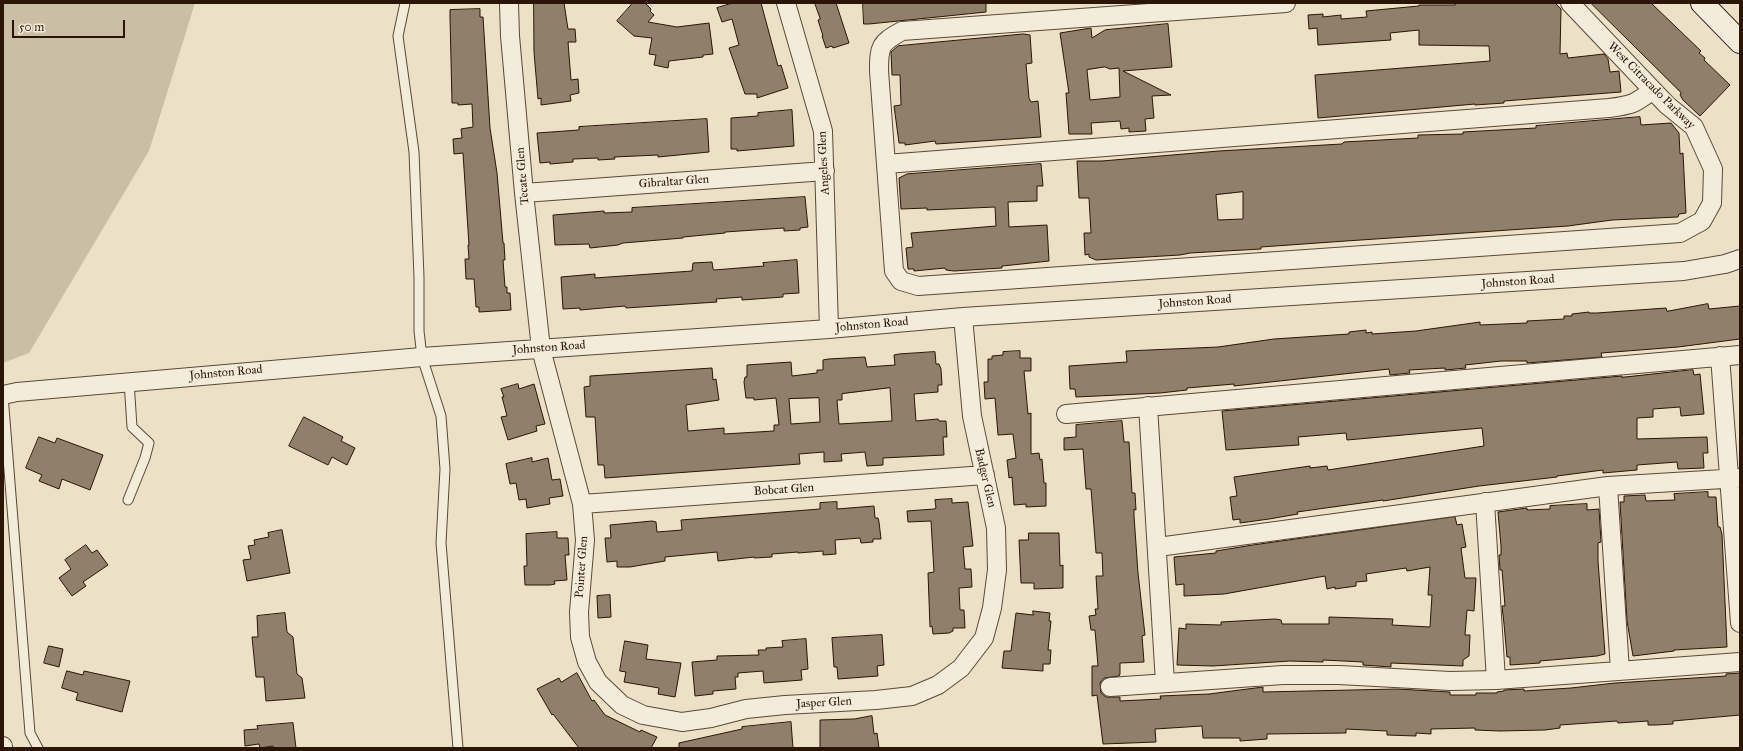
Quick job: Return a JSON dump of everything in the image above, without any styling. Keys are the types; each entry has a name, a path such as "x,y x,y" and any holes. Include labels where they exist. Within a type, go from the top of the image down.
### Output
{"main road":[{"path":"1702,3 1740,42"}],"street":[{"name":"Tecate Glen","path":"509,3 510,36 524,193 541,349"},
{"name":"Angeles Glen","path":"786,3 821,124 825,171 829,329"},
{"path":"1286,3 902,31 886,40 879,55 886,164 1609,108 1626,106 1639,102 1653,90"},
{"name":"West Citracado Parkway","path":"886,164 894,271 901,281 918,286 1680,233 1702,222 1712,203 1713,169 1694,127 1653,90 1570,3"},
{"name":"Gibraltar Glen","path":"524,193 825,171"},
{"name":"Johnston Road","path":"3,395 18,392 422,357 829,329 963,317 1684,271 1725,264 1740,258"},
{"name":"Badger Glen","path":"963,317 972,416 996,528 997,570 992,608 984,638"},
{"name":"Pointer Glen","path":"541,349 582,504 585,540 579,612 580,637 587,662 598,682 622,705 643,715"},
{"path":"1066,414 1740,355"},
{"path":"1720,356 1735,478 1740,623"},
{"path":"1148,406 1158,547 1165,683"},
{"name":"Bobcat Glen","path":"582,504 985,475"},
{"path":"1158,547 1608,486 1735,478"},
{"path":"1608,486 1620,671"},
{"path":"1486,502 1496,680"},
{"name":"Jasper Glen","path":"643,715 682,722 711,718 746,709 912,696 938,685 961,668 984,638"},
{"path":"1110,687 1282,675 1339,675 1450,681 1496,680 1740,662"}],"lane":[{"path":"405,3 398,36 414,152 419,277 418,331 422,357 441,416 445,469 441,543 458,748"},
{"path":"128,500 146,458 149,443 132,427 129,382"},
{"path":"3,395 30,733 38,748"}],"shaded area":[{"path":"3,3 195,3 149,151 29,353 3,363"}],"building":[{"path":"534,3 564,3 568,29 575,29 576,42 568,42 571,80 578,79 579,93 570,95 571,101 541,105 541,98 538,99 534,52"},
{"path":"633,3 645,3 651,9 650,11 654,15 648,22 677,27 709,23 713,54 703,55 703,57 669,61 668,68 654,65 656,55 649,54 652,38 634,36 617,21"},
{"path":"733,3 761,3 778,66 781,65 788,88 757,98 757,94 745,94 729,48 739,45 732,19 722,22 717,8"},
{"path":"815,3 836,3 849,43 833,48 832,46 826,48"},
{"path":"863,3 986,3 986,12 864,24"},
{"path":"1455,3 1555,3 1561,9 1560,54 1567,53 1568,58 1604,54 1608,59 1610,72 1619,71 1621,92 1318,118 1315,75 1490,61 1489,46 1419,45 1419,30 1390,33 1391,40 1318,45 1317,28 1309,29 1308,15 1323,14 1323,17 1341,15 1341,19 1367,17 1366,11 1419,5 1455,5"},
{"path":"1591,3 1651,3 1701,51 1699,53 1705,58 1704,60 1730,85 1700,116 1683,100 1680,95 1681,93"},
{"path":"480,9 480,17 483,17 490,128 497,173 504,243 505,260 503,260 505,287 507,287 507,293 510,293 511,310 479,312 479,307 476,307 474,279 466,279 465,259 469,259 469,245 463,153 454,154 453,139 462,138 461,129 473,127 472,104 458,105 458,103 452,103 450,10"},
{"path":"1168,24 1172,67 1123,71 1171,95 1152,96 1154,118 1145,119 1146,131 1129,132 1129,128 1121,129 1120,121 1091,123 1092,134 1069,134 1066,93 1069,93 1060,33 1091,28 1092,38 1105,30","holes":["1105,67 1110,69 1119,68 1120,97 1090,100 1087,70"]},
{"path":"1024,34 1030,35 1032,63 1026,64 1029,98 1031,102 1038,101 1041,137 936,144 935,141 905,145 905,143 899,143 894,106 901,105 900,75 892,75 891,52 898,46"},
{"path":"792,110 794,146 737,151 737,149 731,149 731,118 758,116 758,113"},
{"path":"1640,117 1641,125 1671,123 1679,133 1680,154 1683,153 1686,213 1679,214 1678,217 1612,220 1568,226 1261,247 1261,249 1190,253 1180,255 1096,260 1089,257 1089,254 1085,255 1084,233 1091,233 1089,198 1079,198 1077,161 1102,161 1219,151 1342,144 1344,142 1418,138 1418,135 1463,134 1463,132 1536,128 1536,126","holes":["1243,192 1243,219 1218,220 1216,195"]},
{"path":"707,119 709,152 658,157 658,155 614,157 615,159 598,160 598,158 573,159 573,162 550,164 550,162 540,163 537,133 579,130 579,127"},
{"path":"1041,164 1043,186 1037,186 1037,201 1008,202 1009,227 1047,225 1049,261 1002,266 1002,268 954,271 946,270 945,268 914,271 914,269 908,269 906,248 913,247 911,233 996,226 995,207 927,210 927,208 901,209 899,178 907,174"},
{"path":"805,197 808,227 800,228 800,230 784,231 784,228 725,232 590,248 589,244 555,245 553,215 604,211 604,213 632,212 632,208"},
{"path":"797,260 799,293 783,294 783,297 742,300 742,297 716,299 717,302 626,308 625,306 580,310 580,308 563,309 561,277 595,274 595,278 692,271 693,263 712,262 714,270 764,266 763,263"},
{"path":"1708,304 1709,309 1740,306 1740,339 1678,347 1601,353 1602,357 1527,363 1527,361 1501,361 1465,365 1466,368 1445,370 1445,368 1409,370 1410,373 1390,375 1389,369 1234,386 1234,384 1187,388 1187,390 1160,393 1076,397 1075,389 1070,389 1069,366 1127,362 1126,351 1218,347 1274,339 1349,334 1349,332 1366,330 1366,333 1372,332 1372,334 1416,331 1480,322 1480,325 1527,323 1527,321 1564,319 1564,316 1572,316 1572,314 1589,312 1597,313 1666,308 1667,311"},
{"path":"1020,351 1020,358 1031,358 1031,371 1024,371 1028,414 1031,413 1031,454 1039,453 1040,460 1042,459 1044,483 1046,483 1046,506 1026,507 1026,504 1014,505 1012,477 1009,478 1007,460 1016,458 1013,434 998,435 995,398 985,399 984,382 988,382 988,359 992,359 992,356 1003,355 1003,352"},
{"path":"935,352 936,364 939,364 941,369 942,385 938,385 938,392 914,394 916,421 938,419 939,421 946,421 947,437 943,437 944,455 883,458 883,465 867,466 865,452 841,454 842,461 824,462 824,452 799,454 800,464 605,478 604,465 598,465 595,417 586,417 584,387 590,386 590,376 712,368 713,380 716,379 719,400 686,405 688,431 724,428 724,434 774,431 774,425 779,425 776,398 754,400 754,398 746,398 744,382 745,377 747,377 747,365 791,362 792,376 817,373 817,370 823,370 823,360 828,359 865,357 867,367 895,365 894,355","holes":["890,388 892,421 839,424 837,400 842,400 842,394","819,398 820,422 791,424 789,399"]},
{"path":"1693,370 1694,375 1700,374 1704,414 1681,416 1680,407 1653,409 1653,417 1637,418 1637,439 1707,437 1708,453 1703,453 1704,468 1678,469 1677,462 1637,465 1637,470 1603,473 1603,470 1297,512 1298,514 1240,523 1240,519 1233,520 1230,497 1237,496 1234,477 1310,466 1310,468 1327,466 1328,470 1484,446 1482,428 1347,440 1346,433 1298,437 1299,445 1226,450 1222,411"},
{"path":"518,384 519,389 534,384 545,424 536,426 537,431 508,440 501,417 507,416 501,389"},
{"path":"304,417 343,437 341,441 355,448 347,465 332,457 328,465 289,446"},
{"path":"1122,421 1124,442 1129,442 1132,493 1135,493 1136,510 1134,509 1134,516 1138,573 1145,635 1142,636 1144,662 1120,663 1119,676 1104,678 1100,683 1101,693 1106,697 1120,697 1120,701 1161,699 1160,696 1209,694 1263,687 1263,692 1397,689 1450,692 1450,695 1476,695 1476,693 1497,693 1504,690 1524,689 1524,691 1571,688 1615,683 1726,676 1726,674 1740,673 1740,715 1673,721 1673,724 1656,725 1648,725 1648,721 1618,723 1617,721 1560,725 1560,728 1545,730 1500,731 1475,730 1475,728 1431,729 1431,734 1416,733 1416,736 1387,735 1387,731 1346,729 1346,733 1267,734 1267,739 1240,741 1240,738 1203,738 1202,726 1155,729 1156,742 1103,744 1097,695 1092,696 1092,666 1098,666 1095,630 1091,630 1089,616 1096,615 1095,609 1098,609 1096,576 1103,576 1102,553 1096,553 1091,489 1086,489 1083,449 1064,450 1064,438 1076,437 1076,425"},
{"path":"39,437 55,443 57,438 103,455 90,490 62,479 59,489 39,481 42,475 26,468"},
{"path":"532,458 532,462 548,458 552,480 560,479 563,496 549,498 550,504 527,508 526,499 519,500 516,483 510,484 506,464"},
{"path":"1708,492 1708,497 1716,497 1718,527 1720,527 1722,534 1727,647 1674,650 1633,656 1627,621 1620,502 1624,502 1624,496 1645,495 1646,501 1675,500 1674,494"},
{"path":"952,499 952,503 968,502 973,546 963,547 965,569 971,569 972,587 959,588 960,610 964,610 965,628 953,628 953,631 949,633 933,634 932,626 930,627 928,573 934,572 931,521 908,522 907,511 934,509 936,508 935,500"},
{"path":"837,502 837,509 874,506 875,518 878,518 879,522 881,539 873,539 873,542 861,543 860,538 835,540 836,554 823,555 823,551 798,552 772,554 772,557 754,557 718,561 717,552 665,557 665,561 630,567 617,567 617,561 607,562 605,538 611,538 610,525 652,521 656,522 657,532 682,530 681,520 820,509 820,503"},
{"path":"1587,504 1587,510 1599,509 1601,542 1598,543 1598,561 1605,654 1540,661 1540,663 1510,665 1510,657 1507,657 1502,606 1505,606 1502,570 1500,570 1499,555 1501,555 1501,546 1498,512 1527,508 1527,510 1550,509 1550,506"},
{"path":"1455,517 1457,525 1462,524 1466,547 1461,548 1465,578 1476,578 1474,611 1467,610 1465,635 1470,635 1469,656 1463,660 1463,666 1391,663 1391,667 1363,665 1363,662 1323,660 1323,662 1290,661 1213,666 1177,665 1179,628 1186,629 1186,624 1221,625 1221,622 1275,619 1281,620 1282,624 1329,624 1329,617 1393,619 1392,625 1430,627 1432,595 1428,595 1430,567 1407,571 1406,568 1366,574 1367,581 1356,582 1356,586 1335,589 1335,587 1327,589 1325,576 1224,594 1184,596 1184,584 1176,585 1174,557 1216,553 1216,551 1253,545"},
{"path":"282,530 290,573 247,581 243,560 251,559 248,546 255,545 254,540 269,537 268,533"},
{"path":"557,532 557,538 568,538 569,555 565,555 567,580 554,581 555,584 550,585 525,585 524,566 527,566 526,534"},
{"path":"1029,533 1059,533 1060,566 1063,565 1063,588 1034,589 1034,583 1021,583 1019,540 1028,540"},
{"path":"86,545 92,553 97,550 108,565 83,582 86,586 72,596 59,578 71,569 65,560"},
{"path":"610,595 611,617 598,618 597,596"},
{"path":"1033,611 1050,613 1049,621 1051,621 1048,650 1051,650 1050,664 1043,664 1043,671 1002,668 1004,651 1011,651 1016,613 1033,615"},
{"path":"285,613 287,632 293,637 297,674 302,678 305,698 266,701 264,677 256,677 252,637 258,637 257,616"},
{"path":"882,635 884,665 877,666 878,676 838,679 837,667 834,667 832,638"},
{"path":"806,639 808,669 801,670 802,680 764,683 763,671 738,673 738,677 735,677 736,689 713,691 713,694 695,696 692,662 717,660 717,656 759,655 758,650 783,647 782,641"},
{"path":"625,641 648,645 646,659 681,663 675,697 658,694 659,688 624,682 626,672 620,671"},
{"path":"49,646 63,649 59,667 44,663"},
{"path":"67,671 83,675 84,671 130,681 122,712 76,700 78,693 62,688"},
{"path":"577,673 592,701 594,700 605,715 640,732 641,730 657,737 651,748 579,748 553,714 552,715 537,689 559,678 561,682"},
{"path":"872,716 874,734 877,733 879,748 820,748 820,720 854,719"},
{"path":"791,722 793,748 679,748 679,743 742,729 742,727"},
{"path":"293,723 296,748 273,748 273,746 260,748 259,744 245,746 244,730 258,729 257,726"}]}
